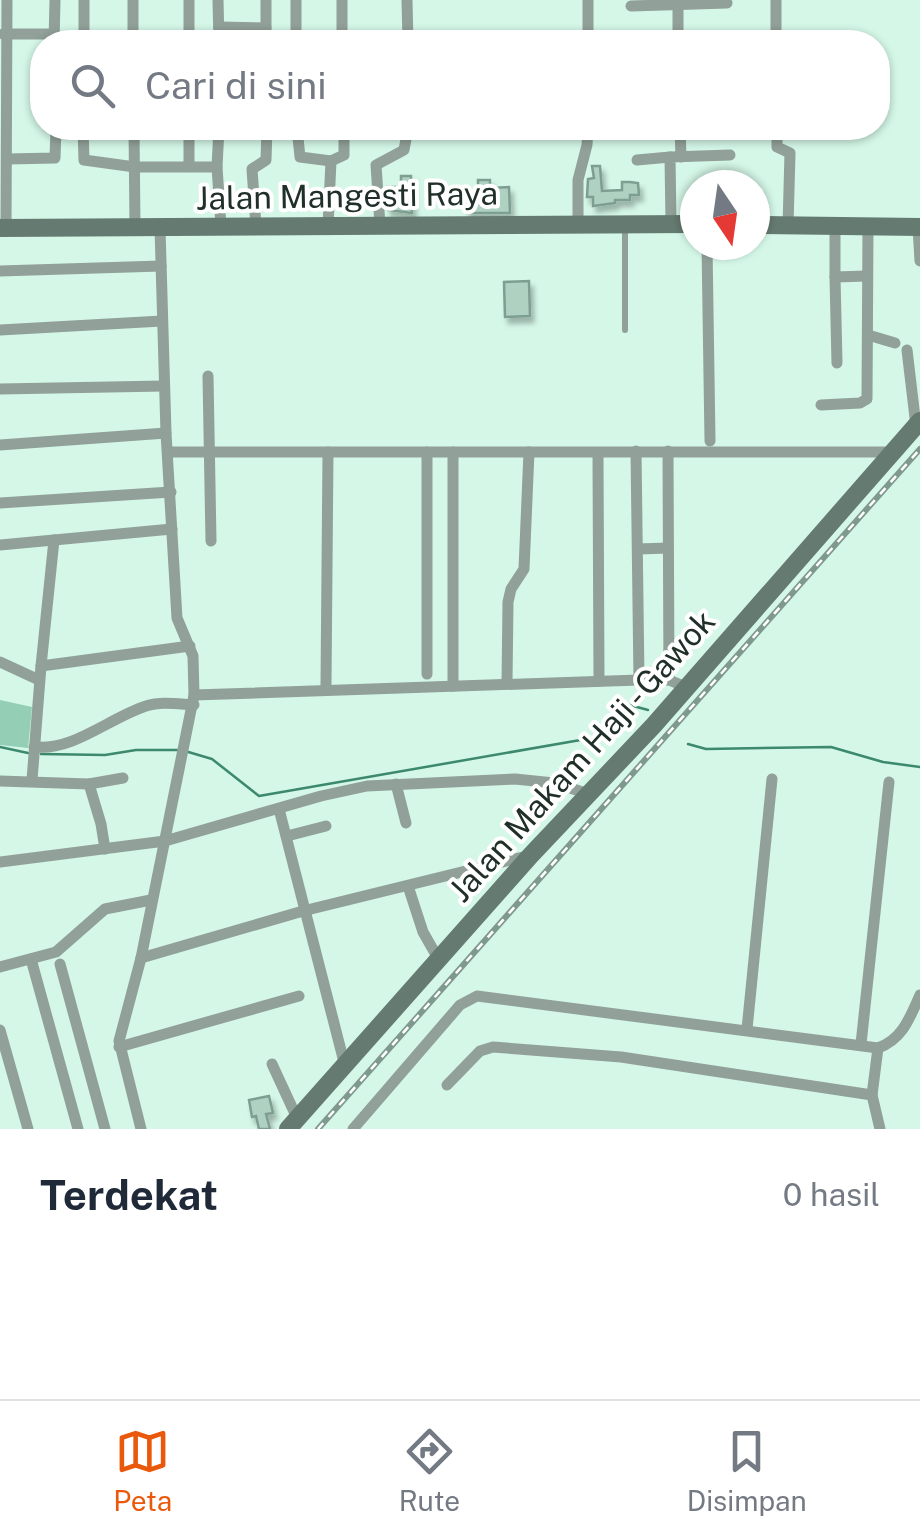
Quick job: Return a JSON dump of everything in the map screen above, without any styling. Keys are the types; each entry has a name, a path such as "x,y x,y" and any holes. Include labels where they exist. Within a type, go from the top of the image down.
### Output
{"street":[{"path":"3,228 7,159 4,34 8,0"},
{"path":"54,30 55,0"},
{"path":"84,0 84,30"},
{"path":"133,0 133,30"},
{"path":"189,30 190,0"},
{"path":"218,0 218,28 266,28 266,0"},
{"path":"296,0 296,30"},
{"path":"342,0 342,30"},
{"path":"408,0 408,30"},
{"path":"588,0 588,30"},
{"path":"776,0 776,30"},
{"path":"678,2 678,30"},
{"path":"631,6 727,3"},
{"path":"4,34 30,36"},
{"path":"7,159 56,157 56,140"},
{"path":"83,140 84,160 135,167 217,166"},
{"path":"134,140 135,227"},
{"path":"189,140 190,166"},
{"path":"218,140 221,226"},
{"path":"256,226 252,169 266,160 267,140"},
{"path":"298,140 300,157 331,162 344,154 344,140"},
{"path":"380,225 376,166 404,150 406,140"},
{"path":"578,224 578,180 587,140"},
{"path":"671,224 678,140"},
{"path":"777,140 777,147 790,153 788,226"},
{"path":"637,160 730,155"},
{"path":"328,226 331,162"},
{"name":"Jalan Mangesti Raya","path":"3,228 680,224"},
{"path":"770,225 919,227 920,261"},
{"path":"835,226 837,363"},
{"path":"821,405 866,401 868,226"},
{"path":"141,1129 118,1048 141,958 194,700 190,646 177,622 160,228"},
{"path":"707,260 710,441"},
{"path":"0,271 161,266"},
{"path":"835,277 866,276"},
{"path":"0,330 162,321"},
{"path":"868,335 894,343"},
{"path":"907,350 918,424"},
{"path":"208,376 211,541"},
{"path":"0,388 164,386"},
{"name":"Jalan Makam Haji - Gawok","path":"292,1124 531,855 659,719 678,684 918,424"},
{"path":"0,445 166,433"},
{"path":"636,451 640,680"},
{"path":"168,452 892,452"},
{"path":"326,685 328,452"},
{"path":"427,452 427,674"},
{"path":"453,686 454,452"},
{"path":"507,682 508,602 524,569 529,452"},
{"path":"34,751 104,727 146,706 194,700 599,681 678,684 668,548 668,452"},
{"path":"598,456 599,681"},
{"path":"0,503 171,492"},
{"path":"0,545 172,530"},
{"path":"32,780 54,540"},
{"path":"638,549 668,548"},
{"path":"0,662 40,673 190,646"},
{"path":"0,781 89,784 124,778"},
{"path":"0,862 165,841 344,790 515,779 554,783 589,794"},
{"path":"747,1029 772,780"},
{"path":"862,1044 889,782"},
{"path":"89,784 104,849"},
{"path":"396,784 406,824"},
{"path":"279,809 345,1066"},
{"path":"287,836 326,826"},
{"path":"141,958 303,912 531,855"},
{"path":"408,886 422,932 438,960"},
{"path":"0,968 56,952 105,909 151,900"},
{"path":"31,960 78,1129"},
{"path":"60,964 105,1129"},
{"path":"353,1129 460,1005 472,997 878,1048 893,1041 903,1030 920,995"},
{"path":"118,1048 300,996"},
{"path":"0,1030 28,1129"},
{"path":"903,1030 920,1035"},
{"path":"447,1085 480,1052 500,1047 621,1057 872,1095"},
{"path":"878,1048 872,1095 880,1129"},
{"path":"272,1064 292,1124"}],"lane":[{"path":"625,330 626,224"}],"green space":[{"path":"0,700 32,707 28,748 0,745"}],"building":[{"path":"592,166 600,166 602,191 622,190 622,182 630,182 638,183 639,195 593,206 593,197 587,197 588,179 594,178"},
{"path":"401,176 411,176 412,213 388,210 387,187 401,187"},
{"path":"478,180 490,180 490,188 509,187 510,213 467,213 466,194 478,194"},
{"path":"529,281 530,316 505,317 504,282"},
{"path":"269,1096 273,1113 266,1114 270,1129 259,1129 249,1100"}],"waterway":[{"path":"185,751 212,759 259,796 592,738 626,704 648,710"},
{"path":"688,744 706,749 831,747 883,762 920,767"},
{"path":"0,747 28,753"},
{"path":"41,754 177,750"}],"railway":[{"path":"318,1129 920,449"}]}
